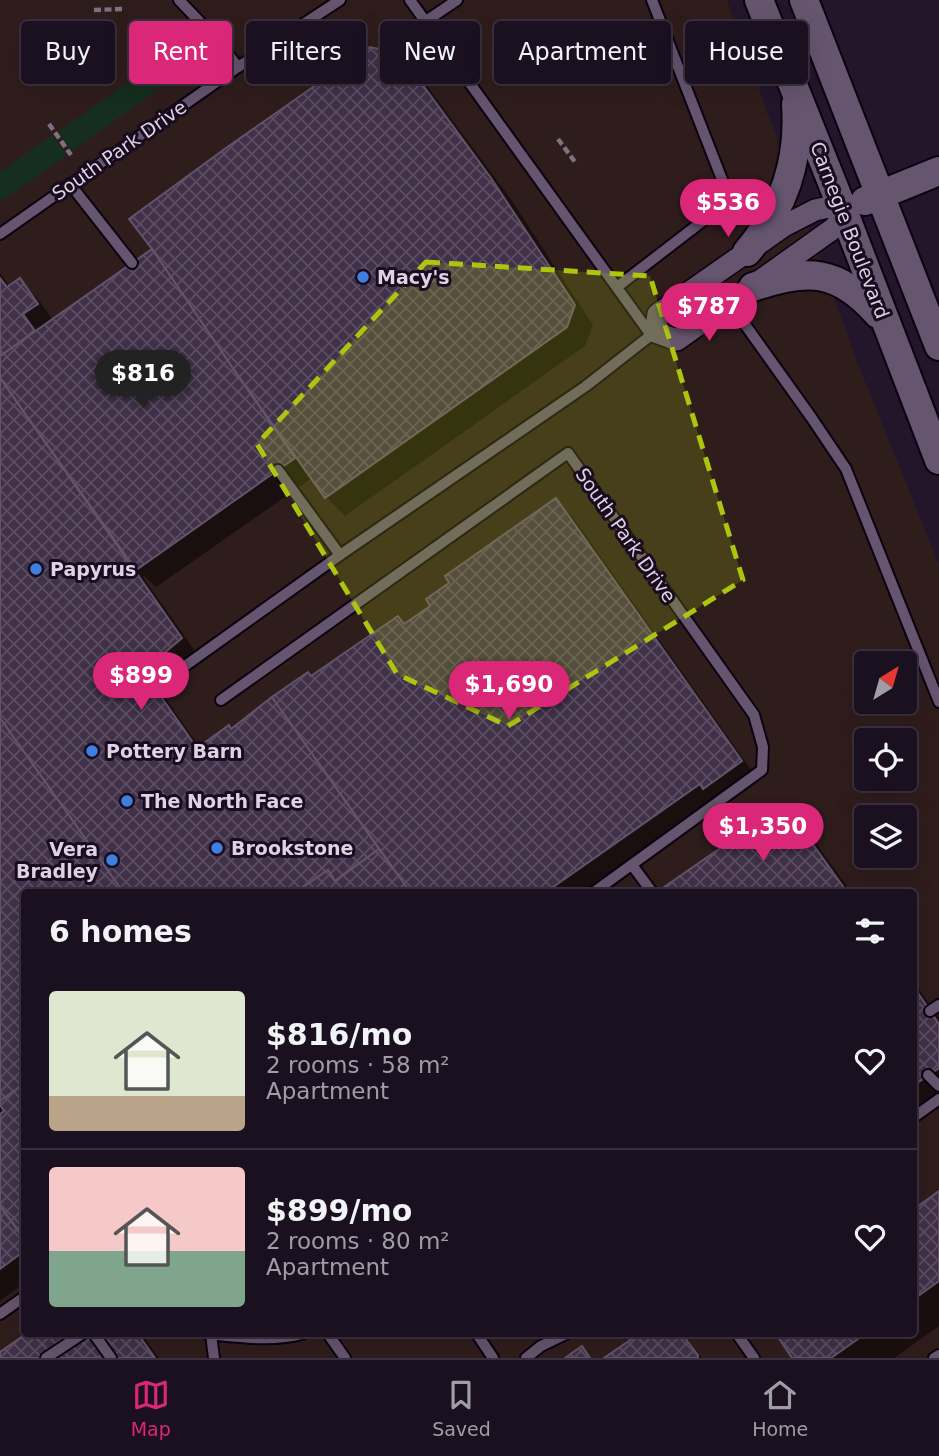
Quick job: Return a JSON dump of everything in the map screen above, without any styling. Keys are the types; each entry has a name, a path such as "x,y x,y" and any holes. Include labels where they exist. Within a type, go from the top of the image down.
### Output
{"street":[{"name":"Carnegie Boulevard","path":"759,0 939,460"},
{"path":"804,0 939,346"},
{"path":"747,252 776,212 789,177 797,115 792,85"},
{"path":"843,210 834,228 677,340 653,333 658,314 784,226 815,210 829,207 843,210 939,171"},
{"path":"753,287 796,275 825,276 860,295 889,331"}],"lane":[{"path":"179,0 218,41 237,66"},
{"name":"South Park Drive","path":"0,234 237,66 340,0"},
{"path":"410,0 426,21 457,0"},
{"path":"617,287 730,200 652,0"},
{"path":"154,688 340,555 586,386 653,333 471,84"},
{"path":"70,184 132,263"},
{"path":"711,277 846,469 939,702"},
{"name":"South Park Drive","path":"221,700 568,453 754,715 763,747 762,770 598,889"},
{"path":"278,470 340,555"},
{"path":"632,864 650,889"},
{"path":"928,1075 939,1086"},
{"path":"917,1115 939,1100"},
{"path":"0,1314 21,1299"},
{"path":"46,1358 78,1337"},
{"path":"96,1337 111,1358"},
{"path":"210,1337 214,1358"},
{"path":"242,1337 289,1337"},
{"path":"330,1337 345,1358"},
{"path":"479,1337 494,1358"},
{"path":"526,1358 541,1346 560,1337"},
{"path":"739,1337 754,1358"},
{"path":"934,1358 939,1354"}],"path":[{"path":"94,10 122,9"},
{"path":"49,124 71,155"},
{"path":"558,139 575,162"}],"highlighted area":[{"path":"426,262 650,276 743,580 508,726 397,674 257,444"}],"shaded area":[{"path":"0,0 727,0 735,21 685,21 685,84 757,84 858,364 939,564 939,1358 0,1358"}],"green space":[{"path":"129,82 166,84 72,151 58,132"},
{"path":"52,135 67,155 0,202 0,172"}],"building":[{"name":"Macy's","path":"370,47 380,49 380,84 422,84 491,178 575,305 567,327 325,498 129,219 317,84 366,84 366,50"},
{"path":"152,249 295,458 136,570 0,378 0,356"},
{"path":"0,278 7,287 20,278 38,304 23,314 35,331 0,356"},
{"path":"0,378 182,638 143,671 197,748 229,725 231,729 272,697 379,849 335,881 328,870 300,889 121,889 0,718"},
{"path":"556,498 742,761 703,789 700,784 550,889 408,889 272,697 308,672 311,676 398,616 404,624 430,606 426,599 449,583 445,576"},
{"path":"0,718 121,889 21,889 21,1086 0,1101"},
{"path":"784,804 845,889 661,889"},
{"path":"379,849 408,889 300,889 328,870 335,881"},
{"path":"917,991 939,1024 939,1068 917,1083"},
{"path":"21,1086 21,1234 0,1206 0,1114 4,1111 0,1101"},
{"path":"939,1191 939,1281 917,1297 917,1207"},
{"path":"0,1206 21,1235 21,1253 0,1269"},
{"path":"22,1337 140,1337 155,1358 0,1358 0,1352"},
{"path":"635,1337 684,1337 698,1355 698,1358 604,1358"},
{"path":"778,1337 861,1337 831,1358 792,1358"},
{"path":"582,1346 590,1358 565,1358"}],"place":[{"name":"Macy's","path":"363,277"},
{"name":"Papyrus","path":"36,569"},
{"name":"Pottery Barn","path":"92,751"},
{"name":"The North Face","path":"127,801"},
{"name":"Brookstone","path":"217,848"},
{"name":"Vera Bradley","path":"112,860"}]}
